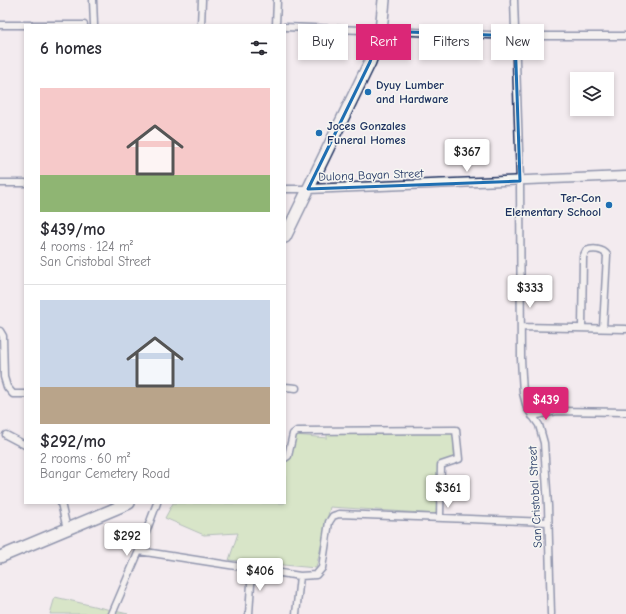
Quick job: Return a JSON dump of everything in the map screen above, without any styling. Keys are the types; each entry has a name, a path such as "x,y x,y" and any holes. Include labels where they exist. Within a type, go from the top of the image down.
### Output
{"highway":[{"path":"382,24 384,0"},
{"path":"286,235 371,60"},
{"path":"0,558 127,504"}],"street":[{"path":"94,0 94,24"},
{"path":"201,24 202,0"},
{"path":"276,24 277,0"},
{"name":"San Cristobal Street","path":"514,0 515,24"},
{"path":"0,25 24,25"},
{"path":"286,27 356,30"},
{"path":"411,32 491,35"},
{"path":"544,36 626,36"},
{"name":"San Cristobal Street","path":"516,60 520,181 523,393 527,408 539,425 544,443 551,614"},
{"name":"Dulong Bayan Street","path":"286,189 626,176"},
{"path":"0,183 24,183"},
{"path":"582,328 583,258 586,251 591,250 603,251 607,255 603,328"},
{"path":"521,327 626,329"},
{"path":"0,331 4,341 5,383 13,394 24,394"},
{"path":"286,387 296,388"},
{"path":"532,416 557,411 626,412"},
{"path":"286,457 288,456 293,434 297,432 456,430 459,459 441,465 440,517"},
{"path":"6,435 24,444"},
{"path":"61,504 67,529"},
{"path":"112,614 139,552 157,504"},
{"path":"139,552 300,576 316,575 321,570 329,522 336,515 346,513 548,522"},
{"path":"249,614 252,569"},
{"path":"296,614 300,576"}],"highlighted area":[{"path":"381,31 515,36 520,181 308,189 370,62"}],"green space":[{"path":"454,432 454,460 438,464 438,514 330,507 316,568 229,560 238,533 204,535 165,518 172,504 286,504 286,459 288,460 295,435 327,438 327,433"},
{"path":"55,597 128,614 50,614"}],"place":[{"name":"Dyuy Lumber and Hardware","path":"368,92"},
{"name":"Joces Gonzales Funeral Homes","path":"319,133"},
{"name":"Ter-Con Elementary School","path":"609,205"}]}
